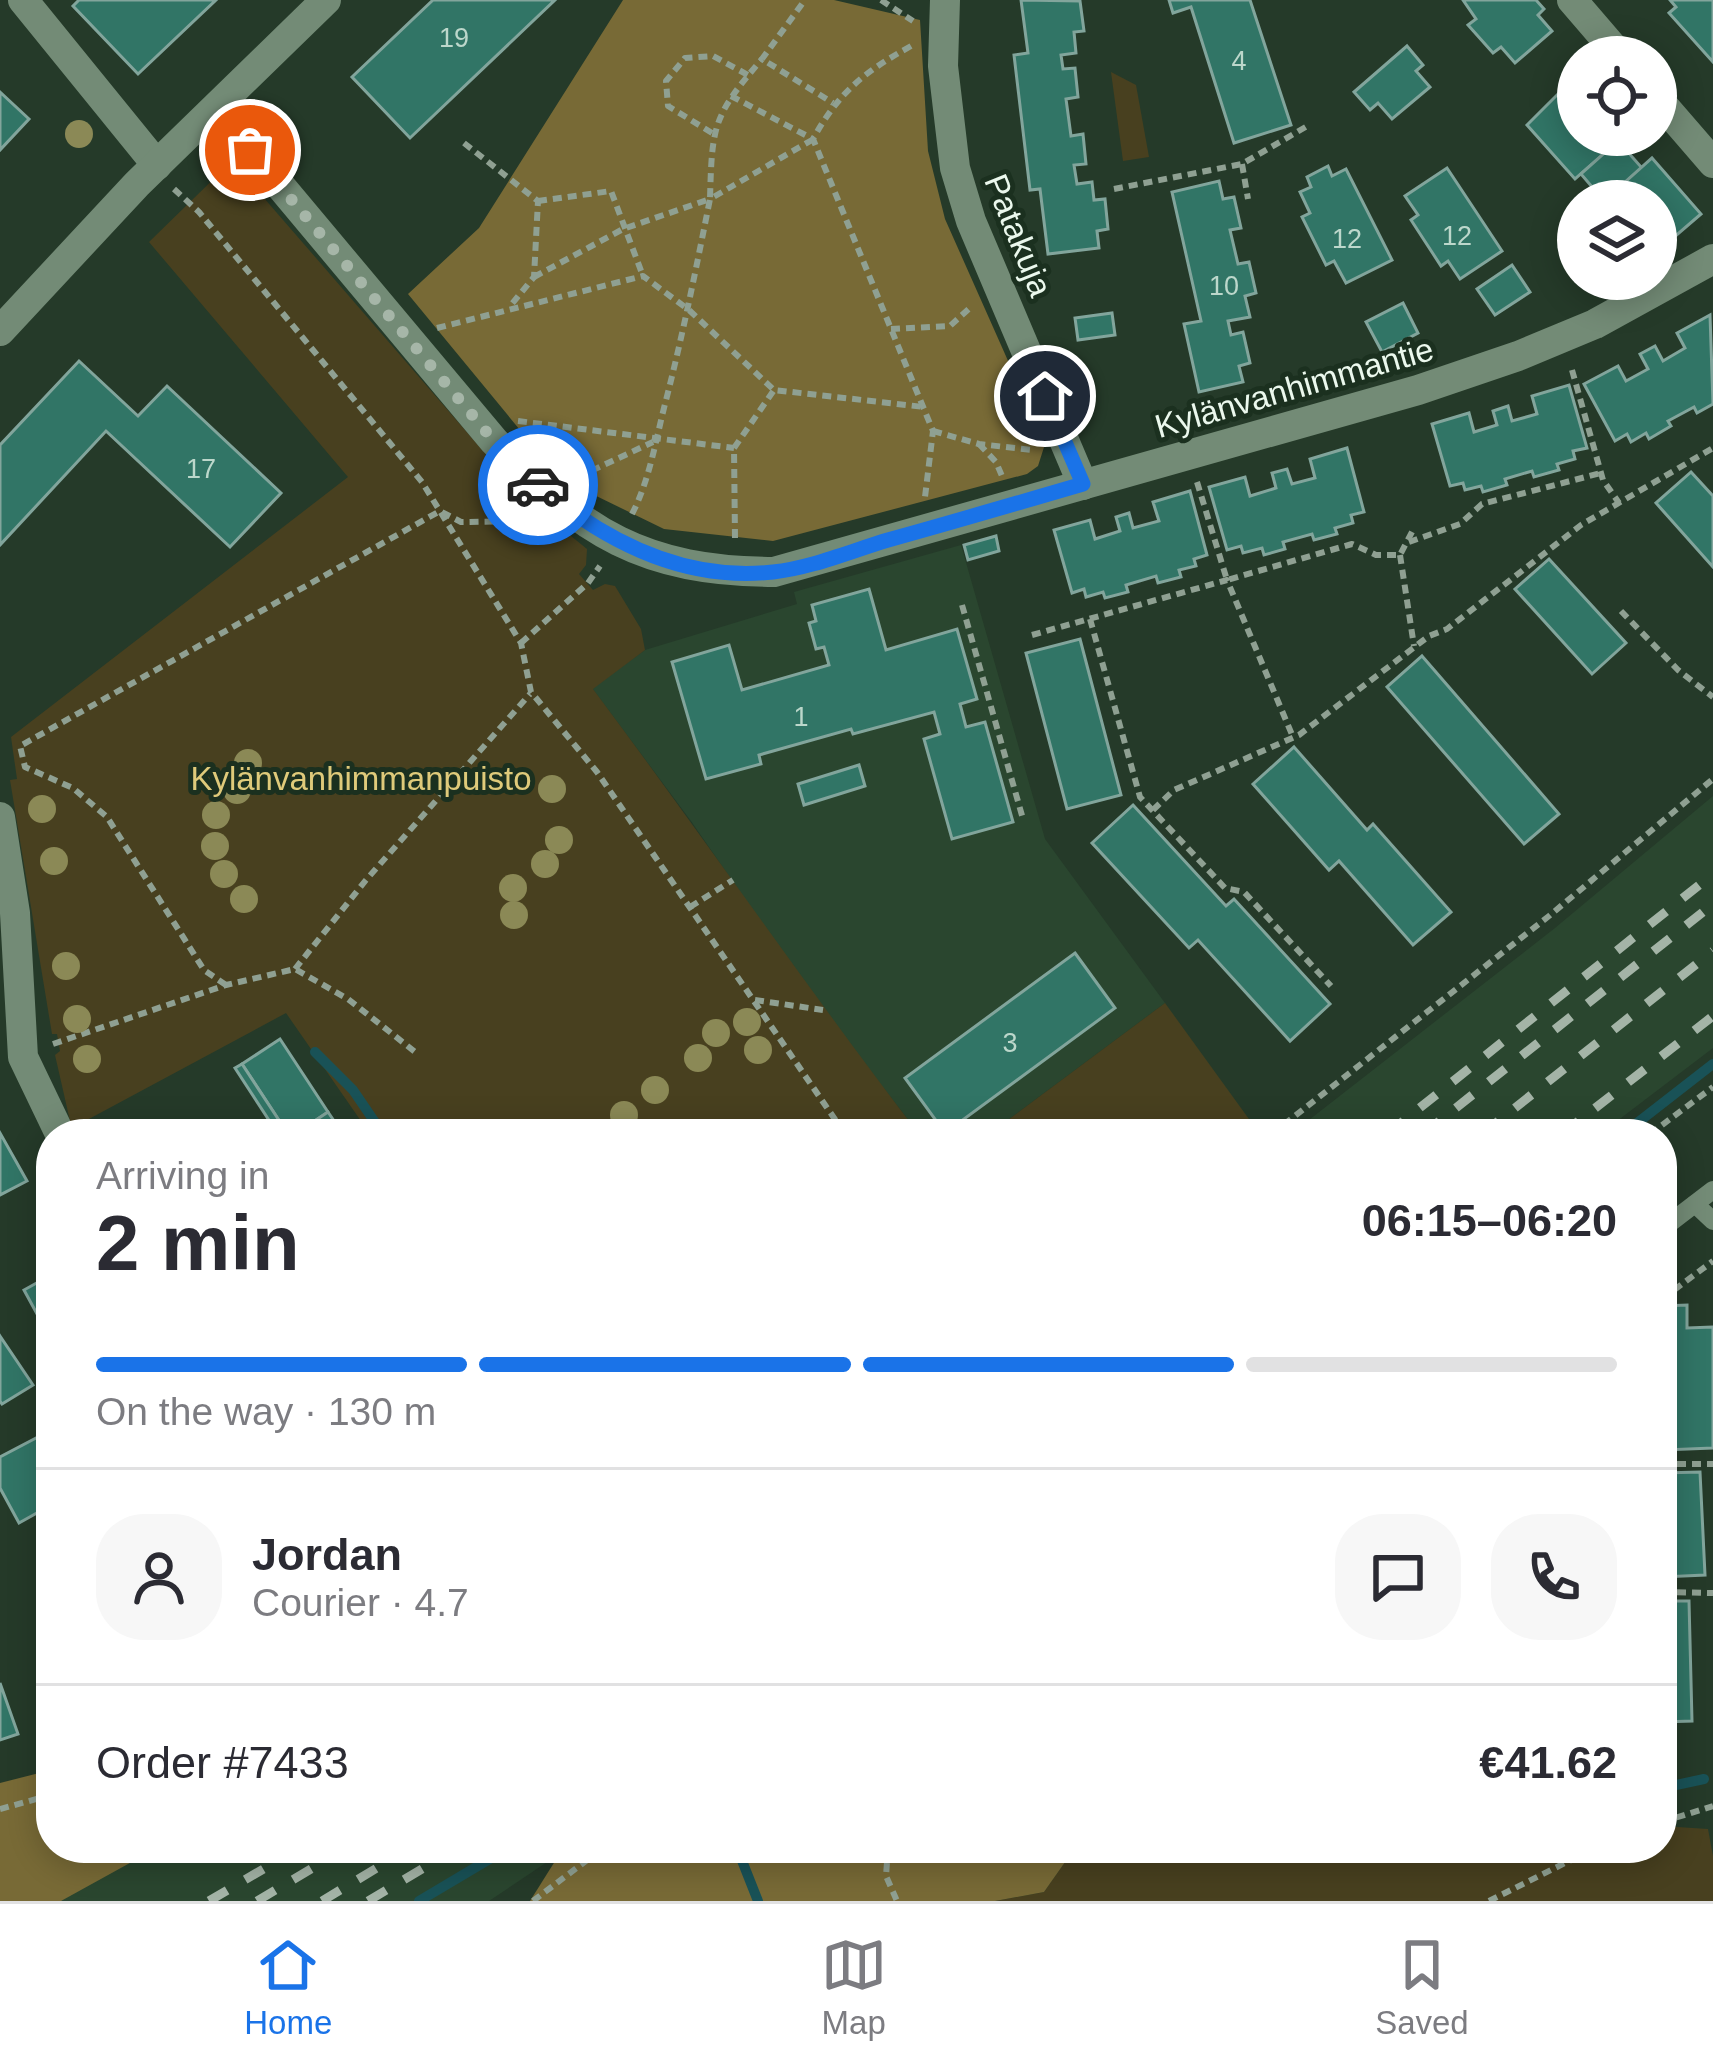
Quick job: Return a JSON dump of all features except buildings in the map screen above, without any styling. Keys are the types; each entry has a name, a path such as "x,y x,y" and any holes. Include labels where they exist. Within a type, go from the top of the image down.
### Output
{"street":[{"path":"23,0 157,164"},
{"path":"0,331 157,164 326,0"},
{"name":"Patakuja","path":"945,0 947,120 955,169 971,221 1079,475"},
{"path":"1572,0 1603,36"},
{"name":"Kylänvanhimmantie","path":"216,109 494,441 616,542 694,567 774,572 1079,475 1189,455 1418,390 1563,337 1713,260"},
{"path":"1677,121 1713,163"},
{"path":"0,817 15,914 12,1062 50,1119"}],"lane":[{"path":"1677,1218 1713,1190"},
{"path":"1695,1204 1713,1221"}],"path":[{"path":"627,523 644,491 689,310 710,199 712,133 730,96 802,4"},
{"path":"508,308 534,278 622,229 710,199 813,140 833,103 883,62 913,45 943,36"},
{"path":"712,133 668,106 666,81 686,58 713,56 748,76"},
{"path":"762,59 833,103"},
{"path":"730,96 813,140 933,431 923,510"},
{"path":"1114,189 1242,164 1309,125"},
{"path":"464,143 538,201 610,191 643,276 689,310 774,390 924,407"},
{"path":"1242,164 1248,199"},
{"path":"177,194 200,212 422,482 521,643 531,692 597,772 835,1119"},
{"path":"534,278 538,201"},
{"path":"431,329 643,276"},
{"path":"891,329 950,326"},
{"path":"1563,337 1601,473 1619,503"},
{"path":"735,547 734,448 774,390"},
{"path":"505,419 734,448"},
{"path":"933,431 979,444 1022,447 1079,475"},
{"path":"440,511 461,523 534,520 656,441"},
{"path":"979,444 996,462 1006,485"},
{"path":"1153,810 1174,790 1294,737 1429,635 1447,629 1581,525 1713,448"},
{"path":"1703,454 1713,465"},
{"path":"1189,455 1227,580 1294,737"},
{"path":"1406,543 1460,524 1482,504 1601,473"},
{"path":"226,985 204,970 107,818 89,798 26,767 20,746 440,511"},
{"path":"1413,530 1400,555 1414,646"},
{"path":"1033,635 1352,544 1376,555 1400,555"},
{"path":"521,643 588,583 608,556"},
{"path":"962,605 1023,819"},
{"path":"1621,610 1678,670 1713,697"},
{"path":"1090,619 1140,797 1225,888 1244,892 1331,986"},
{"path":"12,1062 226,985 295,969 366,880 531,692"},
{"path":"1291,1119 1713,779"},
{"path":"691,907 733,880"},
{"path":"295,969 348,999 419,1055"},
{"path":"755,1000 823,1010"},
{"path":"1670,1119 1713,1087"},
{"path":"1677,1288 1713,1261"},
{"path":"1677,1464 1713,1464"},
{"path":"1677,1592 1713,1593"},
{"path":"0,1809 36,1800"},
{"path":"1677,1817 1713,1805"},
{"path":"533,1901 583,1863"},
{"path":"887,1863 886,1876 897,1901"},
{"path":"1489,1901 1565,1863"}],"shaded area":[{"path":"623,0 834,0 920,20 928,151 945,219 1045,444 1038,466 1027,474 773,541 664,529 584,490 548,464 408,294 479,228"},
{"path":"961,545 1045,839 1165,1003 1009,1119 907,1119 802,982 592,688 645,650 797,604 794,592"},
{"path":"1713,796 1713,1048 1620,1119 1310,1119 1555,928"},
{"path":"36,1774 36,1863 130,1863 61,1901 0,1901 0,1783"},
{"path":"100,1863 546,1863 489,1901 31,1901"},
{"path":"554,1863 1064,1863 1044,1892 995,1901 530,1901"}],"green space":[{"path":"1111,72 1136,85 1149,157 1123,161"},
{"name":"Kylänvanhimmanpuisto","path":"232,161 523,497 587,549 586,565 579,574 593,590 605,584 615,586 641,629 645,650 593,689 908,1119 360,1119 286,1013 89,1119 70,1119 10,780 17,779 11,737 348,477 149,242"},
{"path":"1165,1003 1249,1119 1009,1119"},
{"path":"1677,1827 1708,1829 1713,1856 1713,1901 995,1901 1044,1892 1064,1863 1677,1863"}],"waterway":[{"path":"315,1052 353,1090 373,1119"},
{"path":"1642,1119 1713,1064"},
{"path":"1677,1785 1704,1779"},
{"path":"419,1901 483,1863"},
{"path":"743,1863 758,1901"}],"railway":[{"path":"1406,1119 1713,874"},
{"path":"1442,1119 1713,904"},
{"path":"1501,1119 1713,951"},
{"path":"1581,1119 1713,1016"},
{"path":"209,1901 274,1863"},
{"path":"257,1901 321,1863"},
{"path":"322,1901 385,1863"},
{"path":"368,1901 432,1863"}],"way so far":[{"path":"250,150 494,441 538,485"}],"route":[{"path":"538,485 616,542 657,558 732,572 774,572 1083,484 1045,396"}]}
